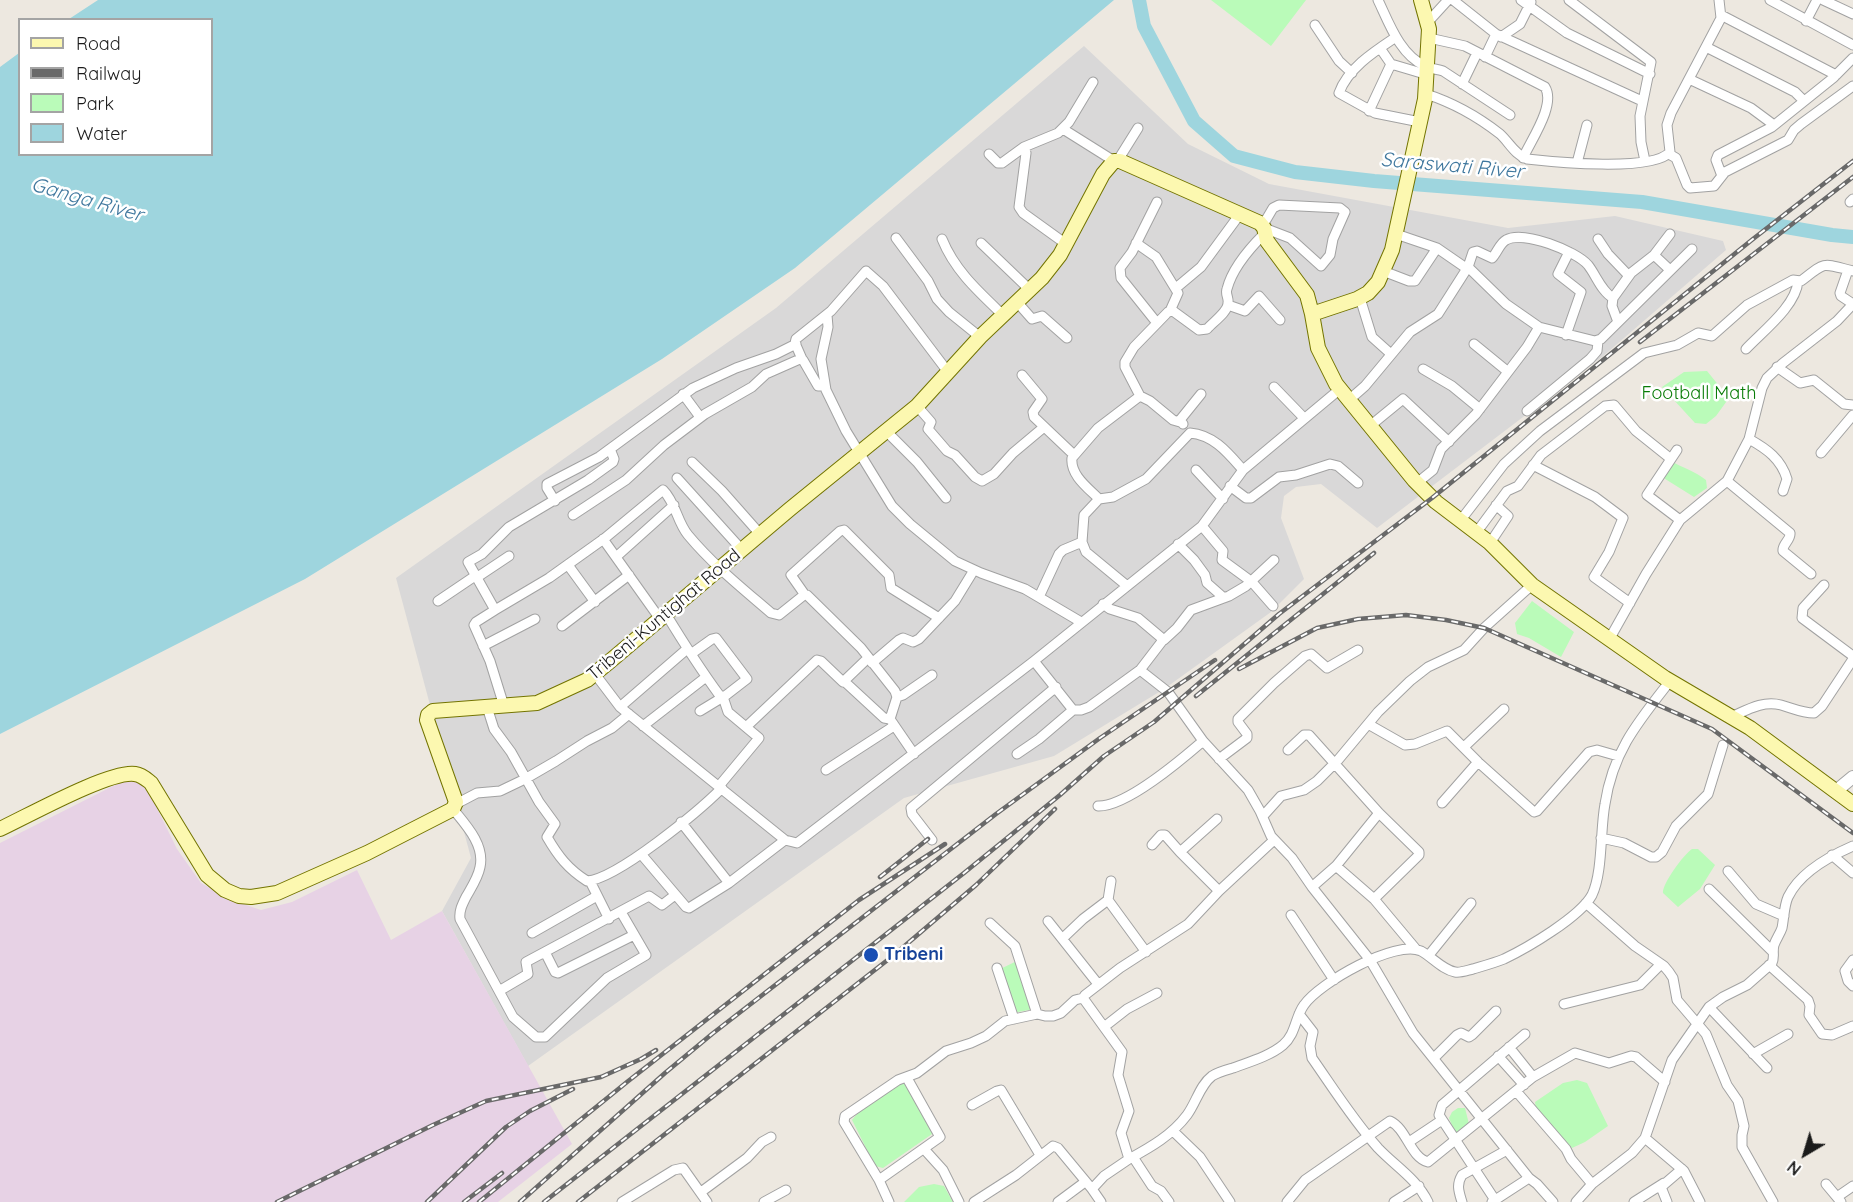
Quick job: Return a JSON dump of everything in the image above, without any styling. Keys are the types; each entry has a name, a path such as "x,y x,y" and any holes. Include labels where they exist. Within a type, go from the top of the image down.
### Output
{"main road":[{"path":"1312,314 1360,298 1368,293 1378,282 1392,250 1426,94 1429,38 1421,0"},
{"path":"1116,161 1240,214 1264,229 1267,241 1307,295 1318,348 1336,384 1417,483 1436,502 1490,543 1532,585 1670,681 1750,728 1853,804"},
{"name":"Tribeni-Kuntighat Road","path":"454,807 427,720 428,715 433,711 537,703 595,674 760,534 917,406 980,337 1042,278 1060,255 1103,174 1116,161"},
{"path":"0,829 92,785 118,776 133,774 151,783 207,875 225,890 239,896 251,897 277,894 367,853 454,807"}],"street":[{"path":"1378,0 1396,37 1411,57 1428,71"},
{"path":"1427,23 1450,0 1499,36 1642,101"},
{"path":"1569,0 1649,59 1652,64 1642,101 1640,130 1645,162"},
{"path":"1669,154 1668,121 1721,15 1719,0"},
{"path":"1770,0 1853,45"},
{"path":"1806,21 1817,0"},
{"path":"1823,0 1853,14"},
{"path":"1462,84 1481,55 1499,36 1520,24 1528,2 1567,33 1650,74"},
{"path":"1721,15 1836,75"},
{"path":"1316,25 1339,61 1352,73"},
{"path":"1396,37 1368,56 1352,73 1339,93 1369,111 1420,122"},
{"path":"1429,38 1455,43 1542,85 1548,92 1550,98 1546,111 1523,158"},
{"path":"1706,47 1790,90 1804,101"},
{"path":"1380,48 1391,64 1428,71 1433,68 1443,71 1510,115"},
{"path":"1722,176 1716,160 1718,155 1774,125 1836,75 1853,57"},
{"path":"1369,111 1391,64"},
{"path":"1689,79 1751,108 1774,125"},
{"path":"989,154 998,163 1002,163 1024,147 1043,138 1057,135 1093,82"},
{"path":"1426,94 1445,100 1474,115 1505,138 1523,158 1608,164 1645,162 1669,154 1676,158 1690,188 1714,186 1722,176 1788,140 1796,128 1853,86"},
{"path":"1577,163 1587,125"},
{"path":"1063,129 1116,161 1138,128"},
{"path":"1024,147 1026,153 1019,207 1023,213 1066,244"},
{"path":"1157,202 1119,273 1157,322"},
{"path":"1170,311 1202,331 1208,329 1228,305 1227,287 1264,229 1273,208 1279,205 1340,208 1345,212 1333,239 1330,255 1321,266 1290,238 1264,229"},
{"path":"1176,288 1201,267 1240,214"},
{"path":"1396,234 1423,241 1467,267 1506,304 1539,327 1598,341"},
{"path":"1618,322 1612,306 1613,298 1629,276 1654,255 1670,234"},
{"path":"896,238 928,281 936,299 980,337"},
{"path":"942,239 954,264 975,289 1003,315"},
{"path":"595,674 620,707 643,726 785,840 793,843 799,842 1034,661 1202,526 1243,470 1304,418 1344,394 1365,386 1414,328 1438,314 1467,267 1474,251 1492,258 1509,239 1541,241 1582,259 1607,294 1613,298"},
{"path":"1598,239 1608,254 1629,276"},
{"path":"981,243 1030,290"},
{"path":"1136,243 1156,257 1179,295 1170,311 1134,347 1125,362 1125,370 1140,396 1150,401 1173,420 1180,422 1190,433 1209,437 1215,441 1243,470"},
{"path":"1383,271 1415,281 1437,248"},
{"path":"1527,411 1590,359 1597,351 1598,341 1692,249"},
{"path":"1566,335 1581,293 1558,274 1569,252"},
{"path":"1654,255 1670,270"},
{"path":"1460,521 1496,474 1521,448 1644,353 1677,345 1698,333 1712,336 1747,305 1793,280 1803,280 1823,265 1850,270 1840,293 1853,304 1837,321 1777,368 1764,383 1749,439 1728,481 1680,520 1610,638"},
{"path":"825,386 818,386 802,359 796,339 827,315 865,272 868,272 883,286 948,372"},
{"path":"1746,349 1790,305 1797,290 1798,281"},
{"path":"1228,305 1245,311 1259,296 1280,320"},
{"path":"1360,298 1372,337 1391,354"},
{"path":"1017,302 1032,319 1042,316 1067,338"},
{"path":"827,315 828,327 821,359 825,386 846,431 899,514 955,561 1025,589 1082,622"},
{"path":"1417,483 1433,470 1439,452 1480,409 1527,347 1539,327"},
{"path":"555,501 547,484 591,462 683,394 727,372 796,344"},
{"path":"1474,345 1507,371"},
{"path":"573,515 626,480 664,445 700,417 752,387 766,374 802,359"},
{"path":"1777,368 1800,383 1814,380 1844,404 1853,405"},
{"path":"1423,369 1452,386 1480,409"},
{"path":"1023,375 1041,396 1042,402 1033,415 1074,455"},
{"path":"1274,387 1304,418"},
{"path":"683,394 700,417"},
{"path":"1180,422 1201,394"},
{"path":"1099,499 1082,482 1073,468 1074,455 1098,428 1140,396"},
{"path":"1370,426 1403,399 1449,442"},
{"path":"1476,533 1507,491 1518,486 1533,465 1560,439 1610,405 1618,408 1636,431 1671,459"},
{"path":"917,406 931,422 928,429 947,451 955,455 975,477 982,481 994,474 1013,453 1044,427"},
{"path":"1821,453 1853,415"},
{"path":"887,432 917,462 946,498"},
{"path":"1126,585 1089,556 1082,542 1084,515 1099,499 1113,497 1141,483 1190,433"},
{"path":"1749,439 1763,447 1777,460 1787,480 1783,491"},
{"path":"495,610 468,562 482,554 510,527 530,513 555,501 613,462 610,449"},
{"path":"1677,450 1647,495 1680,520"},
{"path":"692,462 722,491 760,534"},
{"path":"1230,486 1246,498 1251,498 1279,477 1296,475 1330,464 1338,466 1358,483"},
{"path":"1533,465 1588,492 1623,518 1609,552 1594,578 1630,603"},
{"path":"1196,470 1222,499"},
{"path":"677,478 742,550"},
{"path":"1728,481 1790,533 1783,551 1811,574"},
{"path":"504,706 493,669 474,627 475,624 568,565 662,490 674,505 687,534 719,569 774,614 783,614 805,595"},
{"path":"616,556 674,505"},
{"path":"1490,543 1508,516 1496,505"},
{"path":"1202,526 1223,551 1222,560 1252,582 1273,606"},
{"path":"826,770 892,723 897,697 895,691 870,660 841,628 805,595 791,575 840,531 844,530 889,575 891,588 939,618"},
{"path":"487,707 494,729 511,752 525,779 555,824 547,837 559,858 585,880 590,881 623,866 641,854 707,802 759,739 759,736 728,712 723,697 603,539"},
{"path":"1039,597 1059,554 1082,542"},
{"path":"1178,544 1194,560 1204,574 1206,582 1224,598"},
{"path":"438,601 509,556"},
{"path":"1017,754 1073,710 1089,707 1140,670 1163,640 1170,636 1191,610 1224,598 1252,582 1274,560"},
{"path":"568,565 595,602"},
{"path":"845,682 898,639 903,638 913,642 919,639 962,592 974,570"},
{"path":"562,626 629,575"},
{"path":"1263,816 1276,800 1309,787 1334,765 1368,724 1410,681 1428,667 1464,650 1484,628 1532,585"},
{"path":"1731,717 1766,704 1814,713 1822,706 1853,658 1802,618 1803,608 1824,585"},
{"path":"1103,604 1110,609 1138,618 1163,640"},
{"path":"483,646 536,619"},
{"path":"620,707 689,651 716,638 747,680 700,711"},
{"path":"1219,759 1246,738 1247,734 1238,719 1305,656 1311,654 1327,669 1358,650"},
{"path":"746,727 818,659 892,723 914,754"},
{"path":"1034,661 1073,710"},
{"path":"1140,670 1168,692 1203,741 1248,790 1263,816 1268,832 1292,858 1370,960 1408,1026 1529,1178 1553,1202"},
{"path":"897,697 932,675"},
{"path":"643,726 706,677"},
{"path":"1336,866 1374,900 1415,948 1446,968 1456,972 1502,960 1557,928 1586,903 1592,894 1597,878 1605,803 1618,756 1630,733 1670,681"},
{"path":"932,840 912,814 911,808 1056,687"},
{"path":"1464,747 1504,709"},
{"path":"621,912 646,955 607,978 545,1037 536,1037 513,1017 460,919 462,905 481,867 481,855 477,842 454,807 477,794 500,791 525,779 612,728 629,714"},
{"path":"1368,724 1405,745 1415,744 1447,731 1533,812 1537,811 1589,752 1597,750 1618,756"},
{"path":"1288,750 1307,734 1379,813 1419,852 1419,855 1374,900"},
{"path":"1098,806 1117,803 1169,768 1203,741"},
{"path":"1601,838 1624,843 1651,857 1656,857 1662,852 1676,826 1708,794 1723,745"},
{"path":"1442,803 1478,762"},
{"path":"1836,791 1853,777"},
{"path":"1312,887 1336,866 1379,813"},
{"path":"1180,852 1217,819"},
{"path":"681,822 729,883"},
{"path":"1152,845 1164,834 1219,891"},
{"path":"641,854 675,895 689,908 729,883 785,840"},
{"path":"889,1202 879,1179 843,1118 892,1084 917,1073 946,1051 986,1036 1002,1023 1037,1014 1045,1016 1058,1014 1075,1000 1083,998 1098,984 1188,924 1219,891 1274,840"},
{"path":"1576,1202 1592,1184 1632,1153 1645,1138 1672,1060 1709,1007 1747,985 1775,958 1774,945 1781,931 1787,898 1799,882 1832,855 1853,846"},
{"path":"1832,855 1853,873"},
{"path":"1728,871 1762,909 1784,916"},
{"path":"590,881 609,919"},
{"path":"1063,938 1108,900 1111,881"},
{"path":"1709,889 1773,952"},
{"path":"499,991 528,974 525,962 576,934 609,919 649,896 662,905 675,895"},
{"path":"532,933 597,896"},
{"path":"1108,900 1146,952"},
{"path":"1429,955 1471,903"},
{"path":"1586,903 1635,946 1661,964 1673,978 1677,1000 1706,1034 1727,1085 1738,1101 1744,1126 1742,1147 1773,1202"},
{"path":"1291,915 1334,980"},
{"path":"1048,921 1098,984"},
{"path":"990,923 1015,946 1037,1014"},
{"path":"545,952 555,972 558,973 634,935"},
{"path":"1058,1202 1089,1186 1173,1131 1192,1107 1210,1078 1279,1048 1292,1035 1306,1002 1334,980 1370,960 1401,949 1415,948"},
{"path":"1853,960 1845,971 1845,976 1853,986"},
{"path":"1564,1004 1640,985 1661,964"},
{"path":"1769,965 1808,1000 1809,1015 1822,1034 1832,1035 1853,1026"},
{"path":"997,968 1014,1019"},
{"path":"1104,1027 1126,1010 1157,993"},
{"path":"1083,998 1122,1052 1118,1075 1129,1111 1120,1133 1131,1158 1152,1186 1161,1191 1169,1202"},
{"path":"1709,1007 1767,1068"},
{"path":"1434,1058 1457,1035 1461,1033 1469,1038 1496,1011"},
{"path":"1299,1014 1313,1032 1310,1046 1312,1058 1369,1137 1419,1186 1428,1202"},
{"path":"1524,1034 1442,1104 1439,1115 1494,1201 1529,1178"},
{"path":"1753,1054 1788,1034"},
{"path":"1509,1047 1533,1077"},
{"path":"1287,1202 1305,1180 1390,1120 1397,1125 1420,1158 1428,1162 1533,1077 1575,1053 1610,1063 1631,1056 1636,1057 1665,1082"},
{"path":"1498,1056 1566,1149 1570,1159 1592,1184"},
{"path":"879,1179 940,1137 907,1078"},
{"path":"972,1105 997,1090 1001,1090 1040,1155"},
{"path":"1409,1142 1442,1120"},
{"path":"1173,1131 1200,1157 1230,1202"},
{"path":"700,1192 747,1158 762,1142 771,1137"},
{"path":"1645,1138 1682,1169 1700,1202"},
{"path":"974,1202 1016,1175 1051,1147 1056,1147 1101,1202"},
{"path":"924,1149 943,1170 959,1202"},
{"path":"1462,1202 1458,1181 1462,1175 1507,1150"},
{"path":"622,1202 679,1168 686,1169 707,1202"},
{"path":"1634,1202 1682,1169"},
{"path":"1664,1183 1661,1187 1667,1202"},
{"path":"1826,1184 1839,1200 1853,1186"},
{"path":"1394,1202 1419,1186"},
{"path":"764,1202 786,1190"},
{"path":"988,1193 994,1202"}],"shaded area":[{"path":"1084,46 1188,144 1269,184 1508,228 1615,216 1723,241 1726,250 1602,357 1377,528 1321,484 1296,487 1284,496 1281,518 1304,579 1271,612 1164,689 1054,756 904,798 528,1066 442,911 471,858 396,578 776,308"},
{"path":"131,777 147,788 177,849 201,883 231,900 261,910 292,902 357,870 391,940 442,911 572,1144 498,1202 0,1202 0,843"}],"green space":[{"path":"1211,0 1306,0 1271,46"},
{"name":"Football Math","path":"1707,371 1729,398 1716,416 1706,424 1695,423 1662,387 1684,372"},
{"path":"1671,461 1706,480 1707,488 1694,497 1662,477"},
{"path":"1532,601 1574,632 1561,657 1529,638 1517,634 1515,623"},
{"path":"1692,849 1698,849 1715,865 1700,889 1678,907 1663,893 1674,870"},
{"path":"1019,960 1034,1009 1013,1013 996,971"},
{"path":"1577,1080 1587,1083 1608,1126 1572,1148 1536,1109 1535,1102 1563,1083"},
{"path":"909,1081 935,1132 883,1168 875,1166 852,1120 870,1100 885,1089"},
{"path":"1458,1108 1465,1108 1469,1124 1464,1130 1455,1133 1449,1118"},
{"path":"934,1184 944,1186 953,1202 904,1202 919,1187"}],"water":[{"name":"Ganga River","path":"98,0 1114,0 795,268 662,359 305,579 0,734 0,67 18,54 18,156 213,156 213,18 71,18"}],"waterway":[{"name":"Saraswati River","path":"1139,0 1144,26 1194,121 1234,156 1295,172 1374,181 1642,202 1853,237"}],"railway":[{"path":"544,1202 964,873 1104,756 1154,722 1279,614 1432,498 1853,161"},
{"path":"1640,342 1853,177"},
{"path":"1196,696 1374,553"},
{"path":"1239,669 1317,628 1358,619 1406,615 1484,628 1712,729 1853,833"},
{"path":"520,1202 712,1034 996,814 1100,738 1215,660"},
{"path":"578,1202 894,955 976,885 1055,809"},
{"path":"880,877 928,839"},
{"path":"479,1202 627,1082 859,900 945,844"},
{"path":"277,1202 486,1101 601,1077 656,1050"},
{"path":"427,1202 506,1127 530,1111 573,1089"},
{"path":"464,1202 502,1173"}],"place":[{"name":"Tribeni","path":"871,955"}]}
